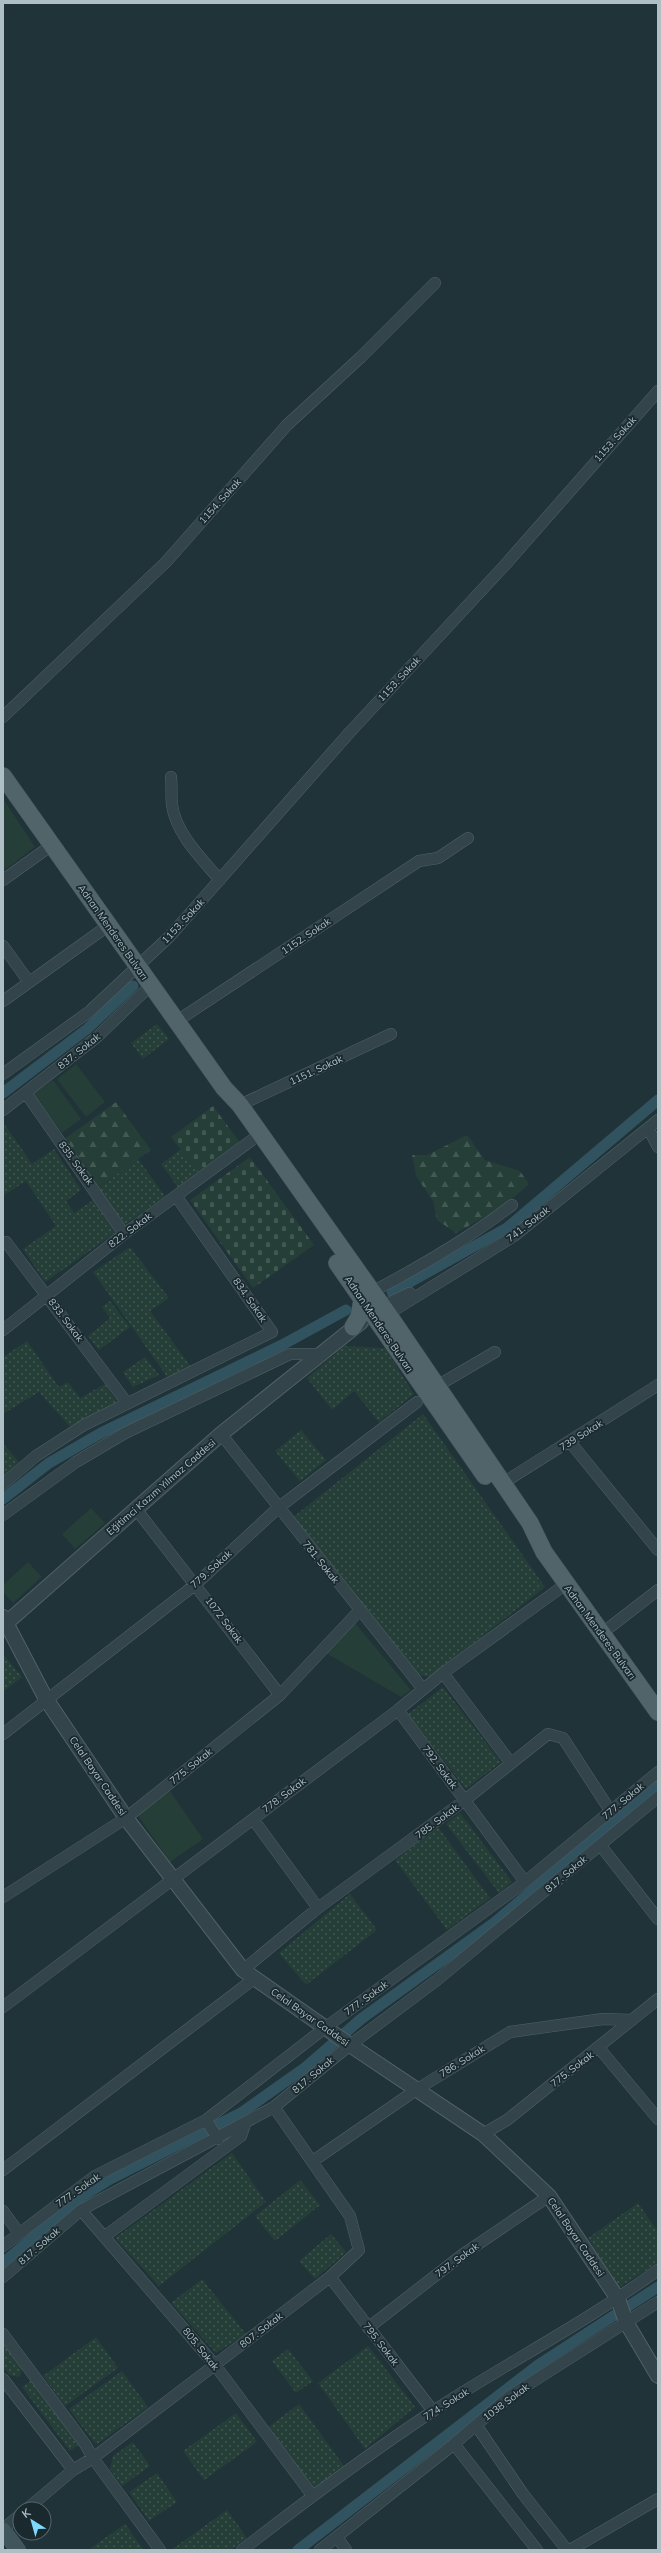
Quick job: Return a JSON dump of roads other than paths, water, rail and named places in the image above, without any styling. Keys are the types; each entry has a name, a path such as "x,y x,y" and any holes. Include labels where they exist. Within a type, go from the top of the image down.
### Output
{"main road":[{"name":"Adnan Menderes Bulvarı","path":"6,785 52,845 224,1088 380,1314 523,1530 544,1552"},
{"name":"Adnan Menderes Bulvarı","path":"224,1088 240,1106 257,1137"},
{"path":"354,1327 367,1296"},
{"name":"Adnan Menderes Bulvarı","path":"380,1314 437,1386 530,1523 544,1552 658,1712"},
{"path":"3,2529 18,2550"}],"street":[{"name":"1154. Sokak","path":"3,717 166,562 287,425 361,357 435,283"},
{"name":"1153. Sokak","path":"138,966 170,936 350,732 505,565 658,392"},
{"path":"171,777 172,806 181,828 194,850 220,880"},
{"name":"1152. Sokak","path":"176,1021 419,861 438,858 468,838"},
{"path":"3,880 52,845"},
{"path":"3,1001 109,925"},
{"path":"3,946 29,982"},
{"path":"3,1074 90,1011 138,966"},
{"name":"837. Sokak","path":"3,1110 26,1094 97,1037 151,985"},
{"name":"1151. Sokak","path":"240,1106 391,1034"},
{"name":"835. Sokak","path":"26,1094 124,1234"},
{"name":"741. Sokak","path":"380,1314 435,1284 514,1236 658,1120"},
{"path":"648,1128 658,1147"},
{"name":"822. Sokak","path":"3,1330 124,1234 257,1137"},
{"name":"834. Sokak","path":"127,1403 272,1332 176,1196"},
{"path":"367,1296 468,1237 512,1205"},
{"name":"833. Sokak","path":"4,1241 47,1295 127,1403"},
{"name":"Eğitimci Kazım Yılmaz Caddesi","path":"4,1622 221,1434 323,1354 354,1327 380,1314"},
{"name":"Eğitimci Kazım Yılmaz Caddesi","path":"323,1354 380,1314"},
{"path":"437,1386 495,1352"},
{"path":"3,1515 76,1462 125,1432 290,1354 323,1354"},
{"name":"739 Sokak","path":"503,1483 658,1385"},
{"name":"779. Sokak","path":"3,1734 46,1699 196,1584 278,1508 417,1402"},
{"path":"3,1484 63,1437 127,1403"},
{"name":"781. Sokak","path":"221,1434 278,1508 423,1689"},
{"path":"570,1442 658,1550"},
{"name":"1072 Sokak","path":"136,1509 196,1584 280,1695"},
{"name":"778. Sokak","path":"3,2007 398,1710 443,1673 566,1584"},
{"path":"601,1634 658,1590"},
{"name":"775. Sokak","path":"3,1897 126,1818 280,1695 360,1610"},
{"name":"Celal Bayar Caddesi","path":"4,1622 46,1699 126,1818 243,1970 350,2045 483,2134 549,2196 618,2299 626,2322 658,2376"},
{"path":"443,1673 510,1762"},
{"name":"792. Sokak","path":"398,1710 525,1882"},
{"name":"785. Sokak","path":"243,1970 318,1908 465,1800 510,1762 548,1734 563,1738 611,1812"},
{"name":"777. Sokak","path":"3,2246 19,2232 95,2176 206,2120 326,2027 525,1882 658,1772"},
{"name":"817. Sokak","path":"3,2278 81,2210 218,2139 274,2107 350,2045 437,1980 601,1846 658,1797"},
{"path":"253,1819 318,1908"},
{"path":"601,1846 658,1919"},
{"path":"3,2170 255,1978"},
{"name":"775. Sokak","path":"483,2134 507,2120 599,2048 658,1999"},
{"name":"786. Sokak","path":"313,2161 416,2090 510,2032 603,2020 632,2020"},
{"path":"599,2048 658,2119"},
{"path":"646,2105 658,2111"},
{"name":"807. Sokak","path":"36,2501 73,2470 93,2458 330,2277 359,2250 350,2216 274,2107"},
{"path":"206,2120 218,2139"},
{"path":"105,2236 241,2136 245,2124"},
{"name":"797. Sokak","path":"368,2328 462,2255 549,2196"},
{"name":"805. Sokak","path":"81,2210 215,2365 312,2495"},
{"path":"3,2211 19,2232"},
{"name":"774. Sokak","path":"242,2550 312,2495 433,2411 618,2299 658,2270"},
{"name":"795. Sokak","path":"330,2277 433,2411"},
{"name":"1038 Sokak","path":"569,2550 522,2494 476,2425 510,2396 658,2302"},
{"path":"3,2334 85,2444 93,2458 160,2550"},
{"path":"3,2379 73,2470"},
{"path":"320,2550 476,2425"},
{"path":"454,2444 537,2550"},
{"path":"569,2550 658,2499"},
{"path":"3,2529 12,2522"},
{"path":"336,2537 346,2550"}],"waterway":[{"path":"3,1093 87,1029 133,986"},
{"path":"392,1292 507,1228 658,1100"},
{"path":"3,1499 49,1463 101,1433 282,1345 346,1310"},
{"path":"3,2263 78,2199 110,2179 241,2113 306,2067 361,2019 494,1923 658,1784"},
{"path":"298,2550 538,2365 658,2287"}]}
